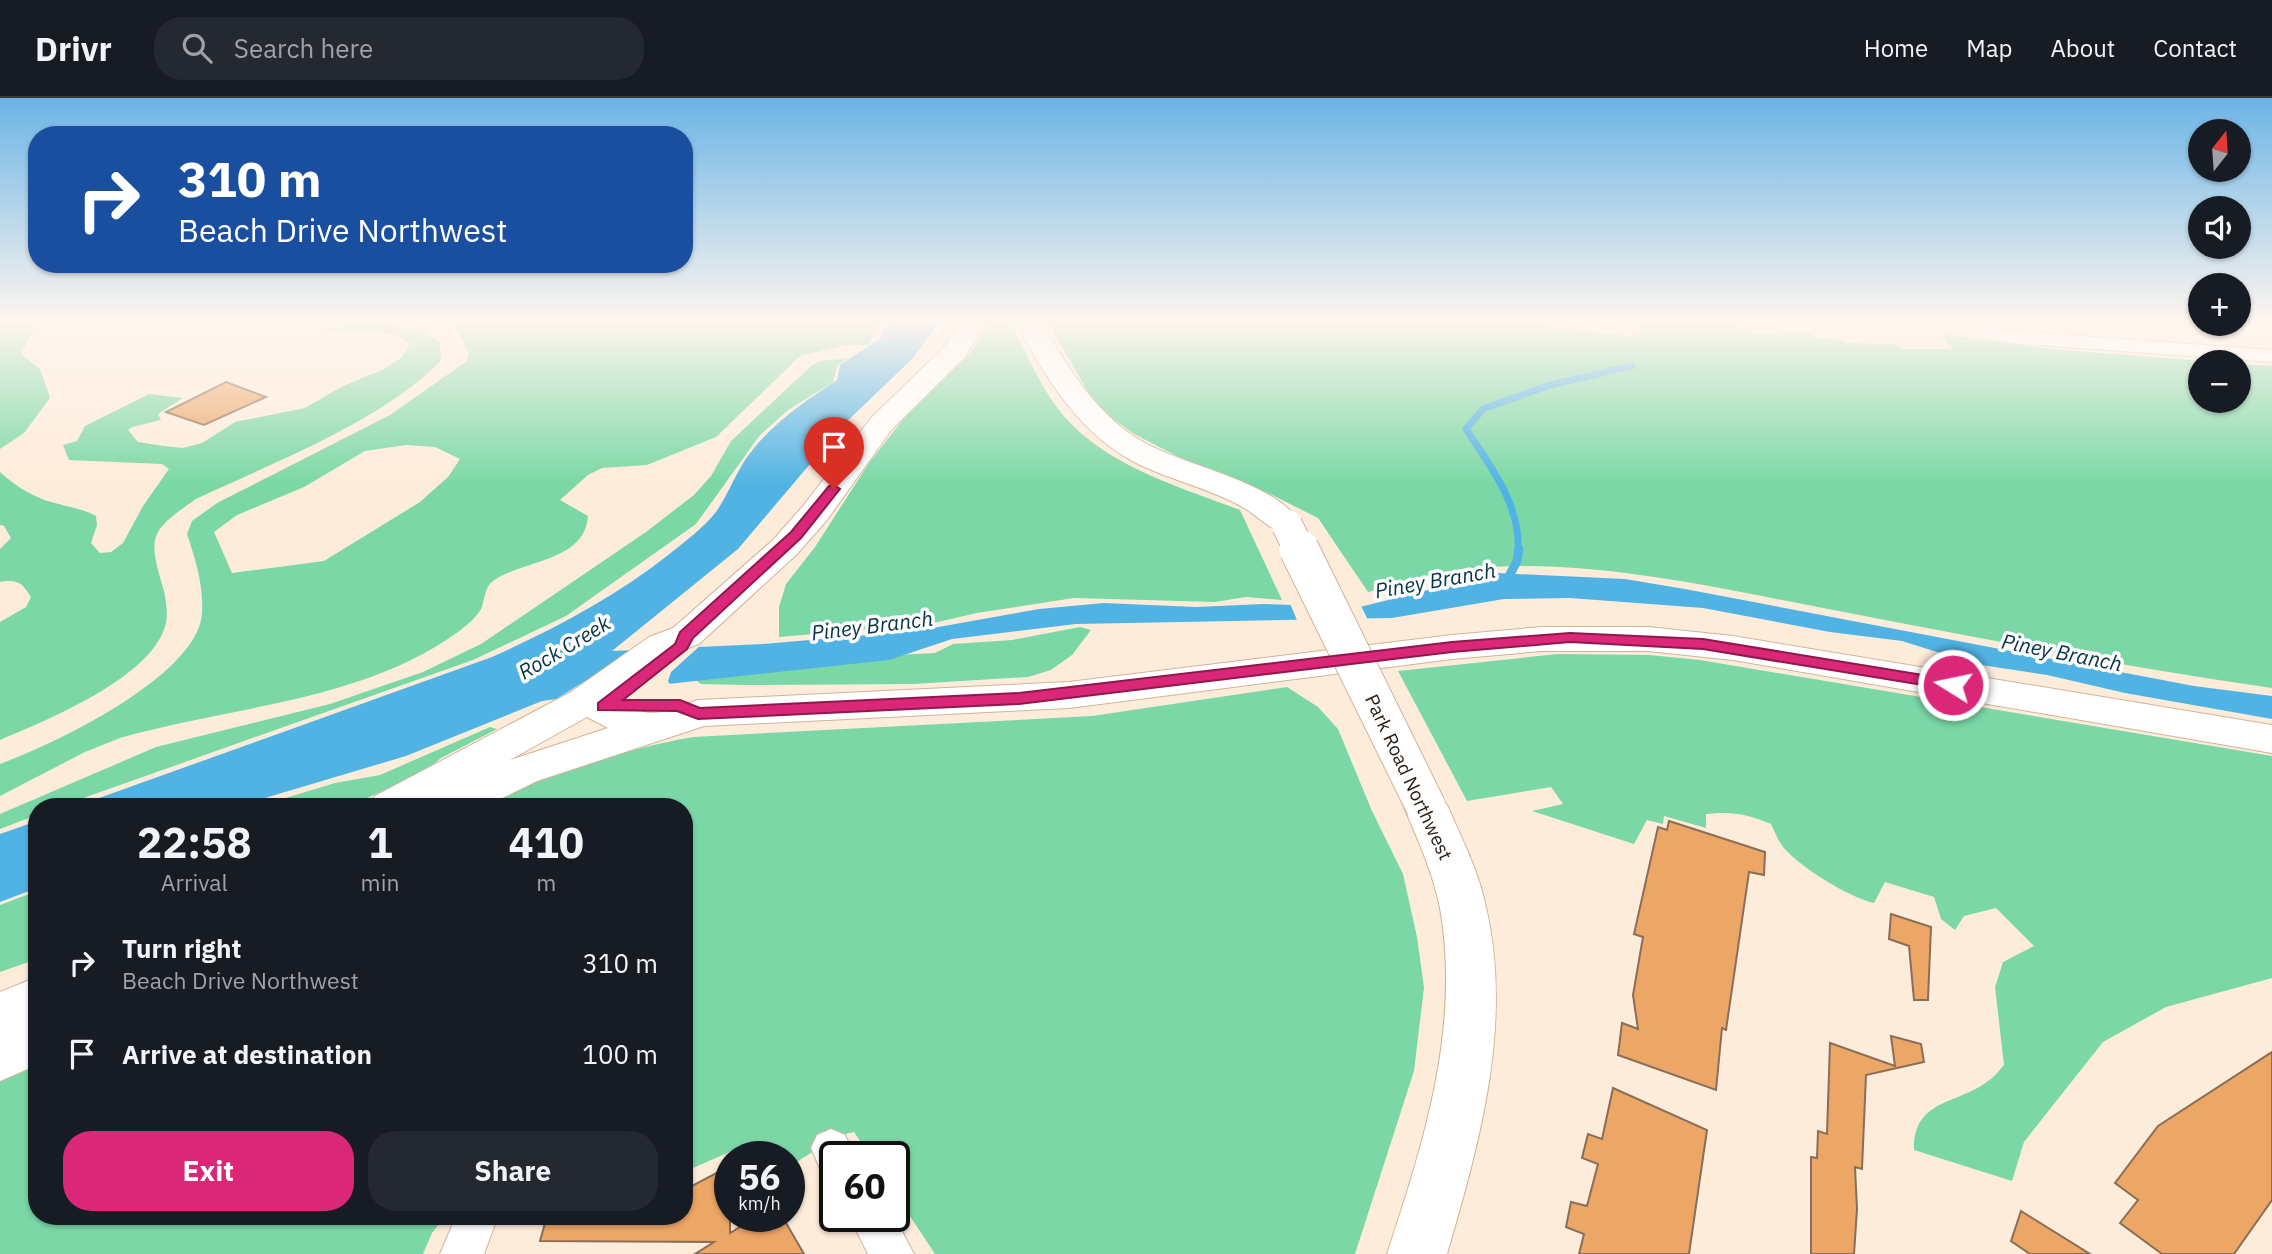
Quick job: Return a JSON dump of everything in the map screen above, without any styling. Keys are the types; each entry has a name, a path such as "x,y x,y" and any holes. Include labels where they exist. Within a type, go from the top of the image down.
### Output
{"main road":[{"path":"438,798 682,646 686,636 796,535 872,435 931,376"},
{"name":"Park Road Northwest","path":"1060,376 1073,398 1101,428 1155,460 1256,500 1287,525 1426,807 1463,906 1469,947 1470,996 1460,1103 1453,1138 1417,1254"},
{"path":"465,798 532,768 659,726 679,722 698,713 1069,695 1452,647 1599,637 1733,648 2272,739"},
{"path":"600,699 633,724 659,726"},
{"path":"408,798 600,699 680,706 698,713"},
{"path":"0,999 28,988"},
{"path":"0,1016 28,1002"},
{"path":"0,1058 28,1044"}],"street":[{"path":"462,1254 473,1225"},
{"path":"879,1232 892,1254"}],"green space":[{"path":"0,376 42,376 50,398 24,433 0,449"},
{"path":"367,376 423,376 387,404 356,422 196,499 168,520 156,537 154,547 167,611 166,623 157,643 142,661 96,694 0,740 0,622 26,607 31,597 19,583 0,582 0,549 11,538 4,526 0,525 0,472 35,496 96,516 97,525 91,543 100,553 111,552 123,543 143,506 169,469 162,464 69,460 63,445 77,441 85,426 149,394 183,398 158,414 161,420 128,430 138,442 183,448 202,443 235,422 305,408 341,387"},
{"path":"446,376 779,376 716,437 647,465 602,468 588,475 560,500 588,516 584,531 576,543 550,558 493,581 486,591 481,609 473,619 458,632 420,655 380,674 338,688 120,738 85,752 0,796 0,764 53,741 120,705 177,660 195,637 202,613 202,593 187,534 192,521 217,503 390,415","holes":["406,445 435,447 460,459 448,477 420,502 324,561 232,573 214,532 237,515 304,487 365,451"]},
{"path":"800,376 835,376 833,382 788,410 760,435 696,524 566,616 473,660 83,798 37,798 156,747 330,704 423,672 481,644 646,532 694,495 711,476 731,441"},
{"path":"946,376 1038,376 1053,402 1070,423 1113,456 1163,481 1240,510 1282,600 1246,597 1215,602 1074,598 977,613 929,624 779,637 779,607 786,584 815,547 869,463 908,413"},
{"path":"1079,376 2188,376 2188,413 2251,413 2251,376 2272,376 2272,688 2060,653 1698,584 1592,569 1489,567 1440,573 1368,592 1318,518 1268,493 1204,470 1134,434 1096,406"},
{"path":"1080,627 1091,630 1072,655 1051,670 1028,677 914,684 743,685 701,684 691,676 877,656 935,653 953,644 1012,640"},
{"path":"1558,654 1650,655 1700,660 2272,756 2272,978 2166,1007 2103,1042 2024,1142 2012,1181 1914,1150 1916,1133 1929,1112 1976,1089 2004,1065 1995,987 2003,962 2034,946 1996,908 1964,916 1955,930 1941,919 1934,897 1885,882 1874,903 1864,900 1823,879 1798,861 1781,844 1771,824 1747,816 1731,813 1706,814 1706,828 1664,816 1663,824 1647,820 1634,844 1532,811 1563,804 1551,787 1467,801 1398,671"},
{"path":"1287,687 1318,707 1338,729 1372,811 1403,874 1417,937 1424,988 1414,1071 1355,1254 935,1254 910,1216 910,1141 860,1141 854,1132 829,1141 819,1141 819,1148 805,1157 805,1141 714,1141 714,1159 693,1168 693,798 490,798 635,749 693,737 1092,716"},
{"path":"490,727 497,729 441,758 425,771 367,798 286,798 335,783 380,775"},
{"path":"28,802 28,818 0,829 0,814"},
{"path":"28,894 28,962 0,972 0,905"},
{"path":"28,1067 28,1225 438,1225 423,1254 0,1254 0,1081"}],"water":[{"name":"Rock Creek","path":"838,376 894,376 843,425 738,549 612,651 763,644 916,631 1039,609 1104,603 1196,607 1263,604 1360,607 1496,573 1625,579 2194,686 2272,696 2272,719 2125,693 2047,675 1975,664 1902,641 1830,632 1703,608 1570,598 1504,599 1392,618 1076,624 952,639 889,660 542,701 406,756 265,798 99,798 492,657 563,623 651,568 706,523 716,512 743,463 757,444 789,414 837,380"},
{"path":"28,824 28,891 0,902 0,834"}],"pier":[{"path":"1289,601 1360,604 1369,622 1299,625"},
{"path":"702,644 671,672 668,681 671,687 553,701 640,647"}],"building":[{"path":"226,382 266,397 204,425 166,412"},
{"path":"1669,821 1765,852 1764,875 1749,872 1726,1030 1722,1028 1716,1090 1618,1055 1622,1023 1638,1029 1633,995 1643,937 1634,934 1658,827 1667,830"},
{"path":"1891,914 1931,927 1928,1000 1914,1000 1909,946 1889,939"},
{"path":"1891,1036 1921,1044 1924,1062 1866,1075 1862,1169 1855,1167 1857,1209 1854,1254 1811,1254 1811,1157 1817,1158 1818,1131 1827,1134 1830,1043 1895,1066"},
{"path":"2272,1052 2272,1200 2234,1254 2162,1254 2120,1223 2138,1200 2115,1183 2158,1126"},
{"path":"1613,1088 1707,1130 1689,1254 1579,1254 1584,1234 1566,1227 1571,1202 1587,1206 1598,1164 1582,1158 1588,1134 1602,1139"},
{"path":"714,1174 714,1232 791,1232 804,1254 695,1254 714,1242 540,1241 544,1225 693,1225 693,1185"},
{"path":"2021,1211 2090,1254 2030,1254 2011,1241"}],"waterway":[{"path":"1518,551 1518,534 1509,502 1494,472 1466,429 1483,409 1550,385 1589,376"},
{"name":"Piney Branch","path":"1506,582 1517,561 1519,549"}],"route":[{"path":"834,489 796,535 759,572 686,636 682,646 642,680 604,707 641,704 680,706 698,713 1019,699 1452,647 1570,637 1648,639 1703,644 1953,685"}]}
